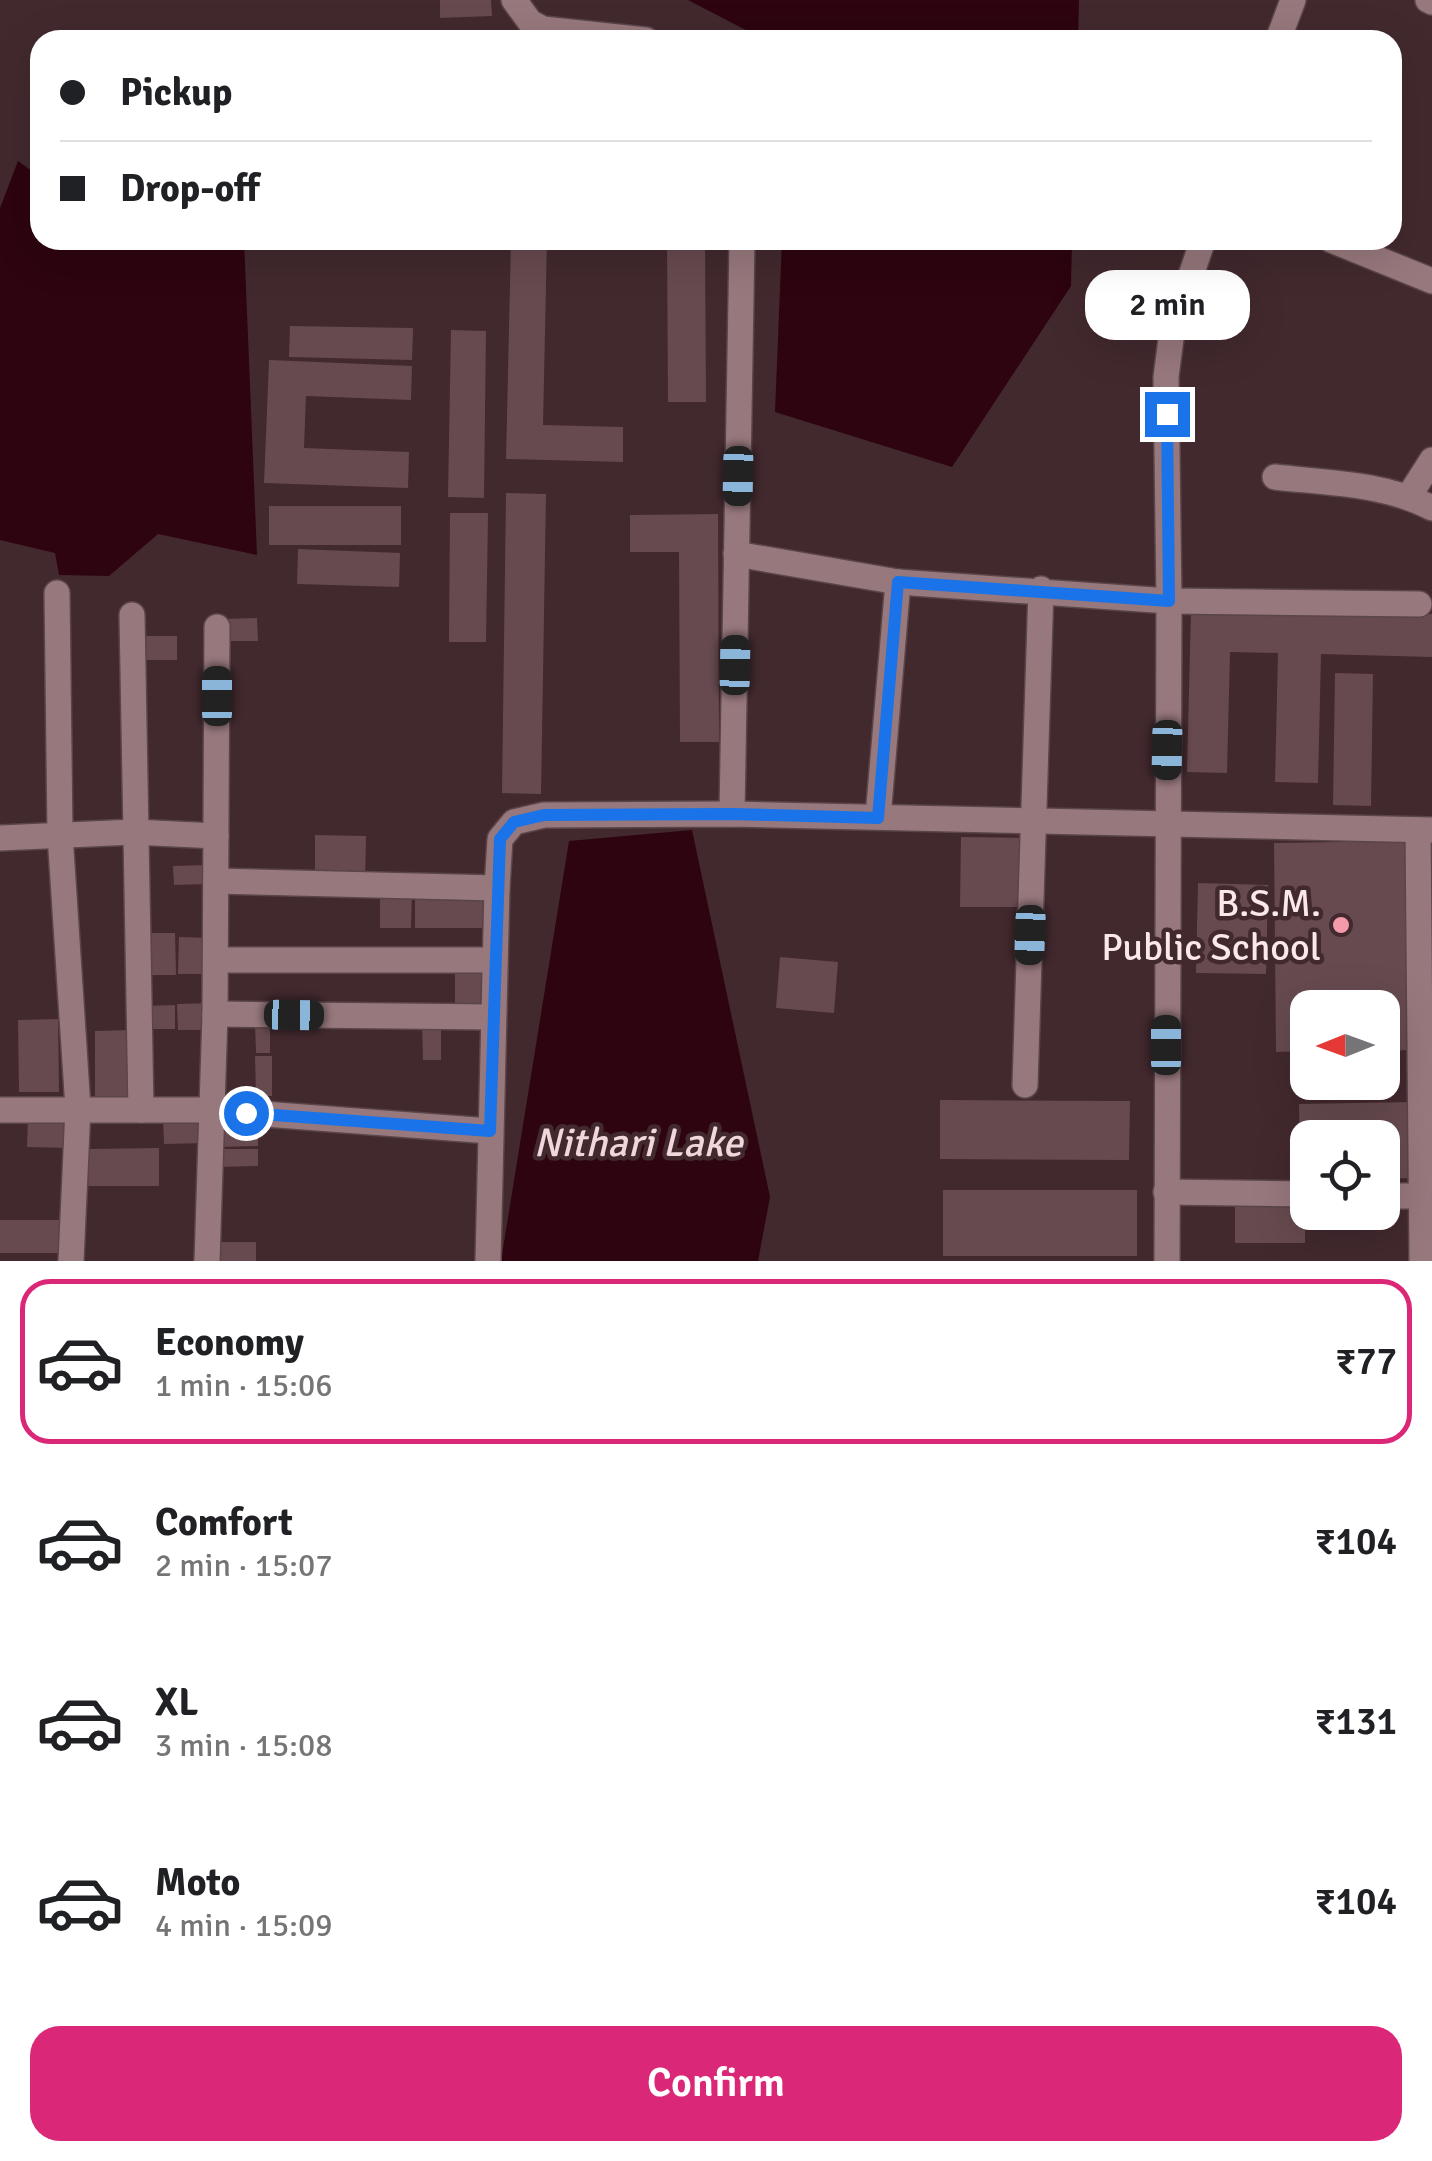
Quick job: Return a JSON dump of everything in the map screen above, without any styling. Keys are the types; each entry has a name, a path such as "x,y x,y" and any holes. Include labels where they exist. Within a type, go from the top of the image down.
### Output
{"street":[{"path":"514,0 530,22 552,30"},
{"path":"1282,30 1293,0"},
{"path":"732,814 742,250"},
{"path":"1167,1261 1166,377 1172,331 1200,250"},
{"path":"1356,250 1432,281"},
{"path":"1275,477 1421,502 1432,460"},
{"path":"736,554 898,582 1041,589 1169,601 1419,604"},
{"path":"878,818 898,582"},
{"path":"1026,1086 1041,589"},
{"path":"57,593 60,834 78,1108 71,1261"},
{"path":"132,615 141,1110"},
{"path":"207,1261 216,960 217,627"},
{"path":"488,1261 500,839 514,822 528,816 732,814 1425,830 1419,1196 1422,1261"},
{"path":"0,838 134,832 216,836"},
{"path":"216,881 497,888"},
{"path":"216,960 494,960"},
{"path":"215,1014 492,1017"},
{"path":"0,1110 211,1110 490,1131"},
{"path":"1166,1192 1290,1194"},
{"path":"1400,1196 1419,1196"}],"water":[{"path":"688,0 1079,0 1078,30 746,30"},
{"path":"18,161 30,170 30,250 244,250 257,555 158,534 109,576 59,575 55,553 0,540 0,208"},
{"path":"782,250 1072,250 1071,286 952,467 775,412"},
{"name":"Nithari Lake","path":"692,830 770,1197 758,1261 501,1261 569,841"}],"building":[{"path":"440,0 491,0 492,16 440,18"},
{"path":"511,250 547,250 543,425 623,427 623,462 506,459"},
{"path":"667,250 705,250 706,402 668,402"},
{"path":"290,326 413,328 412,360 289,357"},
{"path":"451,330 486,331 484,498 448,497"},
{"path":"269,360 412,366 411,400 306,396 304,448 409,452 408,488 264,483"},
{"path":"506,493 546,494 541,794 502,793"},
{"path":"269,506 401,506 401,545 269,545"},
{"path":"450,513 488,513 486,642 449,642"},
{"path":"718,514 719,742 680,742 679,552 630,552 630,515"},
{"path":"298,549 400,553 399,587 297,584"},
{"path":"1191,609 1432,614 1432,657 1321,654 1318,783 1275,782 1278,653 1230,652 1227,773 1187,772"},
{"path":"257,618 258,641 225,641 224,619"},
{"path":"142,636 177,636 177,660 142,660"},
{"path":"1335,673 1373,674 1371,806 1333,805"},
{"path":"315,835 366,836 365,880 315,879"},
{"path":"961,837 1028,838 1027,907 960,907"},
{"name":"B.S.M. Public School","path":"1406,841 1409,1050 1400,1050 1400,990 1290,990 1290,1052 1276,1052 1274,843"},
{"path":"208,865 208,884 174,885 173,866"},
{"path":"1198,883 1268,885 1266,974 1196,973"},
{"path":"380,890 412,890 411,928 380,928"},
{"path":"415,894 487,894 487,928 415,928"},
{"path":"140,933 175,933 176,975 140,975"},
{"path":"179,937 211,938 212,974 178,974"},
{"path":"780,957 838,962 834,1013 776,1008"},
{"path":"455,966 486,966 487,1009 455,1009"},
{"path":"212,1003 212,1030 178,1030 177,1004"},
{"path":"175,1005 175,1029 143,1029 143,1006"},
{"path":"58,1019 59,1092 19,1092 18,1020"},
{"path":"441,1020 441,1060 423,1060 422,1021"},
{"path":"270,1023 270,1053 256,1053 255,1024"},
{"path":"131,1030 131,1098 95,1098 95,1031"},
{"path":"255,1056 272,1056 272,1096 256,1096"},
{"path":"940,1100 1130,1101 1129,1160 940,1159"},
{"path":"1412,1102 1413,1178 1400,1178 1400,1120 1299,1120 1299,1104"},
{"path":"28,1116 70,1117 70,1148 27,1147"},
{"path":"163,1117 205,1117 205,1143 164,1144"},
{"path":"258,1119 258,1146 217,1147 216,1120"},
{"path":"159,1148 159,1186 88,1186 89,1149"},
{"path":"217,1149 258,1149 258,1166 217,1167"},
{"path":"943,1190 1137,1190 1137,1256 943,1256"},
{"path":"1235,1202 1290,1202 1290,1230 1305,1230 1305,1243 1235,1243"},
{"path":"0,1220 62,1220 62,1253 0,1253"},
{"path":"215,1242 256,1242 256,1261 215,1261"}],"place":[{"name":"B.S.M. Public School","path":"1341,925"}],"route":[{"path":"246,1113 490,1131 497,888 500,839 506,828 528,816 544,815 878,818 898,582 1041,589 1169,601 1167,414"}]}
